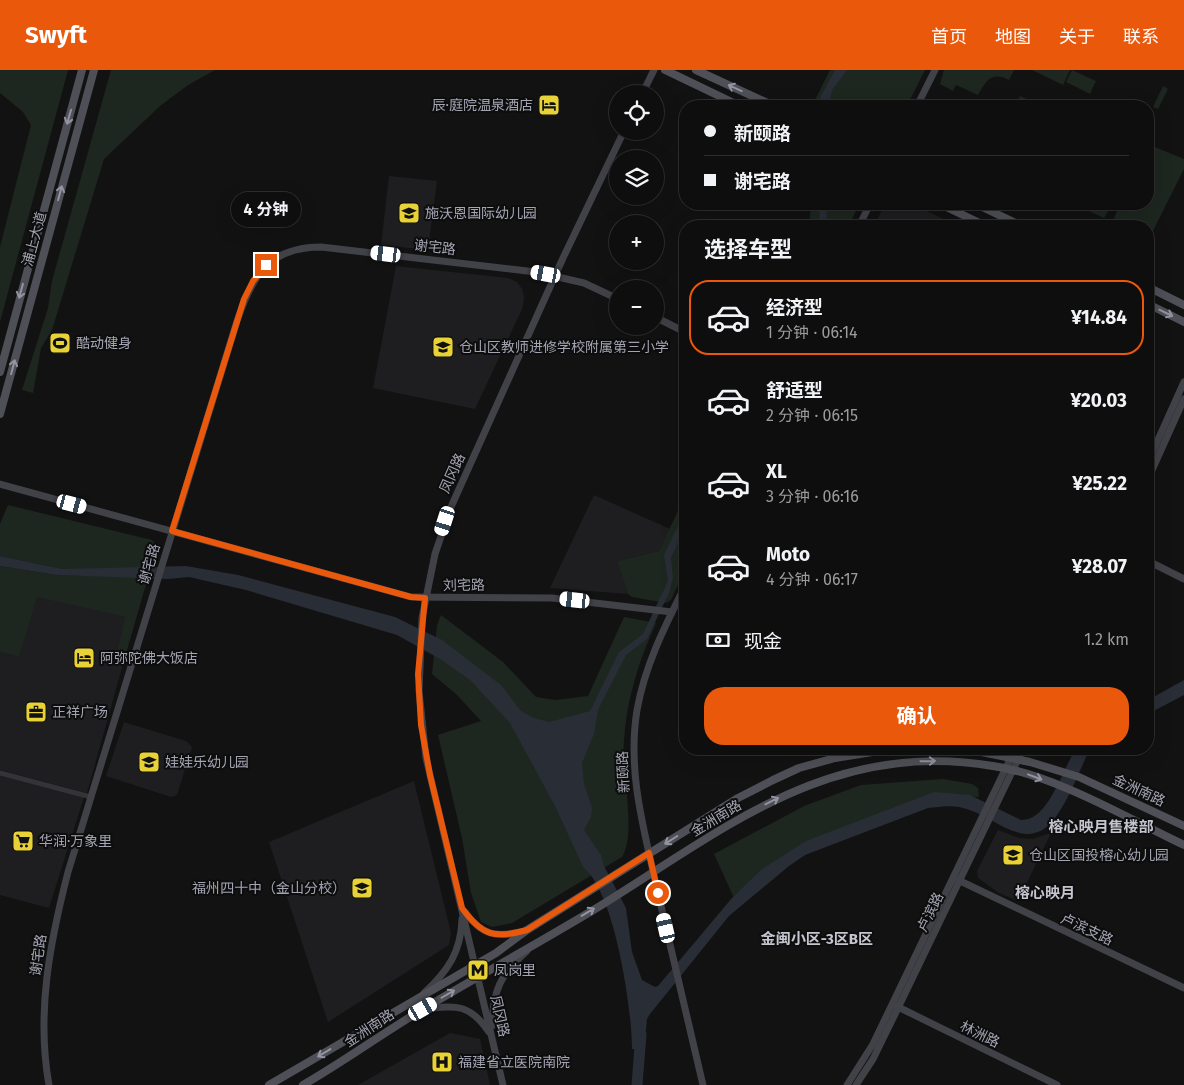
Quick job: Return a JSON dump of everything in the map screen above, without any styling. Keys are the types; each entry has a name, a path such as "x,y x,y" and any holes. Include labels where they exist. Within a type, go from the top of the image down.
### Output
{"main road":[{"name":"浦上大道","path":"0,372 82,70"},
{"name":"浦上大道","path":"0,414 94,70"},
{"path":"665,70 728,100"},
{"path":"696,70 761,100"},
{"path":"953,210 973,220"},
{"path":"989,210 1009,220"},
{"path":"1154,290 1184,305"},
{"path":"1154,307 1184,322"},
{"name":"金洲南路","path":"269,1085 475,965 527,930 738,798 798,768 842,755"},
{"name":"金洲南路","path":"999,755 1063,771 1079,777 1184,826"},
{"name":"金洲南路","path":"303,1085 423,1009 531,947 765,804 826,779 912,761 952,761 1010,769 1072,792 1184,845"}],"street":[{"path":"646,85 654,70"},
{"path":"920,100 935,70"},
{"name":"凤冈路","path":"503,1085 426,758 420,708 419,650 421,627 425,598 437,546 451,507 620,140"},
{"name":"谢宅路","path":"49,1085 45,1065 44,1028 48,960 68,872 244,299 259,272 272,260 294,250 321,247 556,276 584,283 609,295"},
{"path":"664,322 679,329"},
{"path":"1154,449 1184,382"},
{"path":"1154,465 1184,399"},
{"name":"刘宅路","path":"0,484 411,597 545,597 672,612"},
{"path":"1154,564 1184,579"},
{"name":"新颐路","path":"679,602 672,612 644,677 635,726 634,764 637,801 703,1085"},
{"path":"1010,769 1018,755"},
{"name":"卢滨路","path":"856,1085 872,1059 895,1006 1010,769"},
{"path":"0,773 91,797"},
{"name":"卢滨支路","path":"956,880 1184,988"},
{"path":"462,908 471,920 488,933 507,936 527,930"},
{"path":"420,996 438,980 453,960 460,940 462,908"},
{"path":"492,1036 493,1004 500,982 512,965 531,947"},
{"path":"423,1009 453,1006 466,1009 480,1020 492,1036"},
{"path":"847,1085 866,1057 895,1006"},
{"name":"林洲路","path":"895,1006 1057,1085"}],"shaded area":[{"path":"0,70 68,70 0,322 0,247 31,125 23,112 0,93"},
{"path":"111,70 215,70 188,85 160,106 104,159 52,330 41,348 33,393 22,390 48,308 52,281"},
{"path":"830,70 925,70 910,100 815,100"},
{"path":"835,70 847,70 832,90 830,100 820,100"},
{"path":"944,70 1014,70 1009,80 1003,77 993,77 990,79 978,95 956,85 953,91 940,84"},
{"path":"1032,70 1070,70 1063,85"},
{"path":"1072,70 1096,81 1090,94 1066,82"},
{"path":"1163,86 1168,89 1158,109 1154,107"},
{"path":"1020,96 1029,100 1018,100"},
{"path":"1154,147 1184,159 1184,169 1154,229 1154,220 1113,220 1118,210 1154,210"},
{"name":"施沃恩国际幼儿园","path":"389,176 437,181 428,250 381,245"},
{"path":"810,210 856,210 852,220 810,220"},
{"path":"820,210 827,210 826,220 819,220"},
{"path":"882,210 925,210 946,220 877,220"},
{"path":"1087,210 1109,210 1104,218"},
{"name":"仓山区教师进修学校附属第三小学","path":"396,266 508,278 517,282 522,289 524,296 523,307 475,409 373,388"},
{"path":"594,495 670,529 659,551 617,561 628,594 550,588"},
{"path":"8,505 152,540 158,547 151,566 145,569 63,569 0,556 0,524"},
{"path":"679,509 679,583 671,600 666,603 632,597 628,594 617,561 659,551"},
{"path":"679,524 679,541 671,558 673,578 669,593 647,639 626,655 598,710 594,734 582,763 584,784 592,808 591,817 584,830 601,855 604,866 626,908 632,952 642,980 655,987 658,986 732,898 761,870 806,841 934,792 970,795 1021,820 1031,818 1047,803 1073,755 1087,755 1070,793 1055,818 1044,829 1032,834 1009,829 972,811 959,807 928,808 805,855 729,916 650,1014 647,1019 644,1050 632,1049 629,1007 620,952 604,900 594,880 583,867 556,808 510,723 470,680 440,659 397,635 246,590 189,577 168,579 56,575 0,566 0,556 63,569 186,566 238,575 395,617 442,640 501,685 521,711 534,718 549,722 590,711 619,652 643,634 668,581 664,555"},
{"path":"0,566 56,575 139,577 147,581 125,657 117,652 125,617 37,597 19,657 0,652"},
{"path":"36,596 126,617 117,652 125,657 87,793 0,770 0,652 19,657"},
{"path":"441,615 503,662 536,697 556,700 588,696 624,617 656,623 644,651 628,709 624,753 628,802 628,833 622,857 512,923 492,927 481,922 471,893 462,838 438,735 481,721 456,694 432,674 437,625"},
{"path":"1184,680 1184,695 1154,711 1154,697"},
{"name":"娃娃乐幼儿园","path":"124,722 186,741 192,747 177,795 171,797 106,776"},
{"name":"华润·万象里","path":"0,775 84,797 49,908 0,895"},
{"path":"943,779 972,784 978,788 979,797 934,794 850,827 734,898 714,854 804,806 861,785"},
{"name":"福州四十中（金山分校）","path":"414,781 451,933 449,945 328,1022 269,842"},
{"name":"仓山区国投榕心幼儿园","path":"998,830 1019,838 1032,839 1051,833 1018,901 999,893 978,878 977,871"},
{"name":"福建省立医院南院","path":"450,1033 480,1039 490,1085 358,1085"}],"waterway":[{"path":"637,1085 641,1034"}],"place":[{"name":"辰·庭院温泉酒店","path":"549,105"},
{"name":"施沃恩国际幼儿园","path":"409,213"},
{"name":"酷动健身","path":"60,343"},
{"name":"仓山区教师进修学校附属第三小学","path":"443,347"},
{"name":"阿弥陀佛大饭店","path":"84,658"},
{"name":"正祥广场","path":"36,712"},
{"name":"娃娃乐幼儿园","path":"149,762"},
{"name":"华润·万象里","path":"23,841"},
{"name":"仓山区国投榕心幼儿园","path":"1013,855"},
{"name":"福州四十中（金山分校）","path":"362,888"},
{"name":"凤岗里","path":"478,970"},
{"name":"福建省立医院南院","path":"442,1062"}],"district":[{"name":"榕心映月售楼部","path":"1101,827"},
{"name":"榕心映月","path":"1045,893"},
{"name":"金闽小区-3区B区","path":"817,939"}],"route":[{"path":"266,265 253,281 244,299 172,531 411,597 425,598 418,674 421,725 426,758 462,908 476,925 488,933 507,936 527,930 649,853 658,893"}]}
